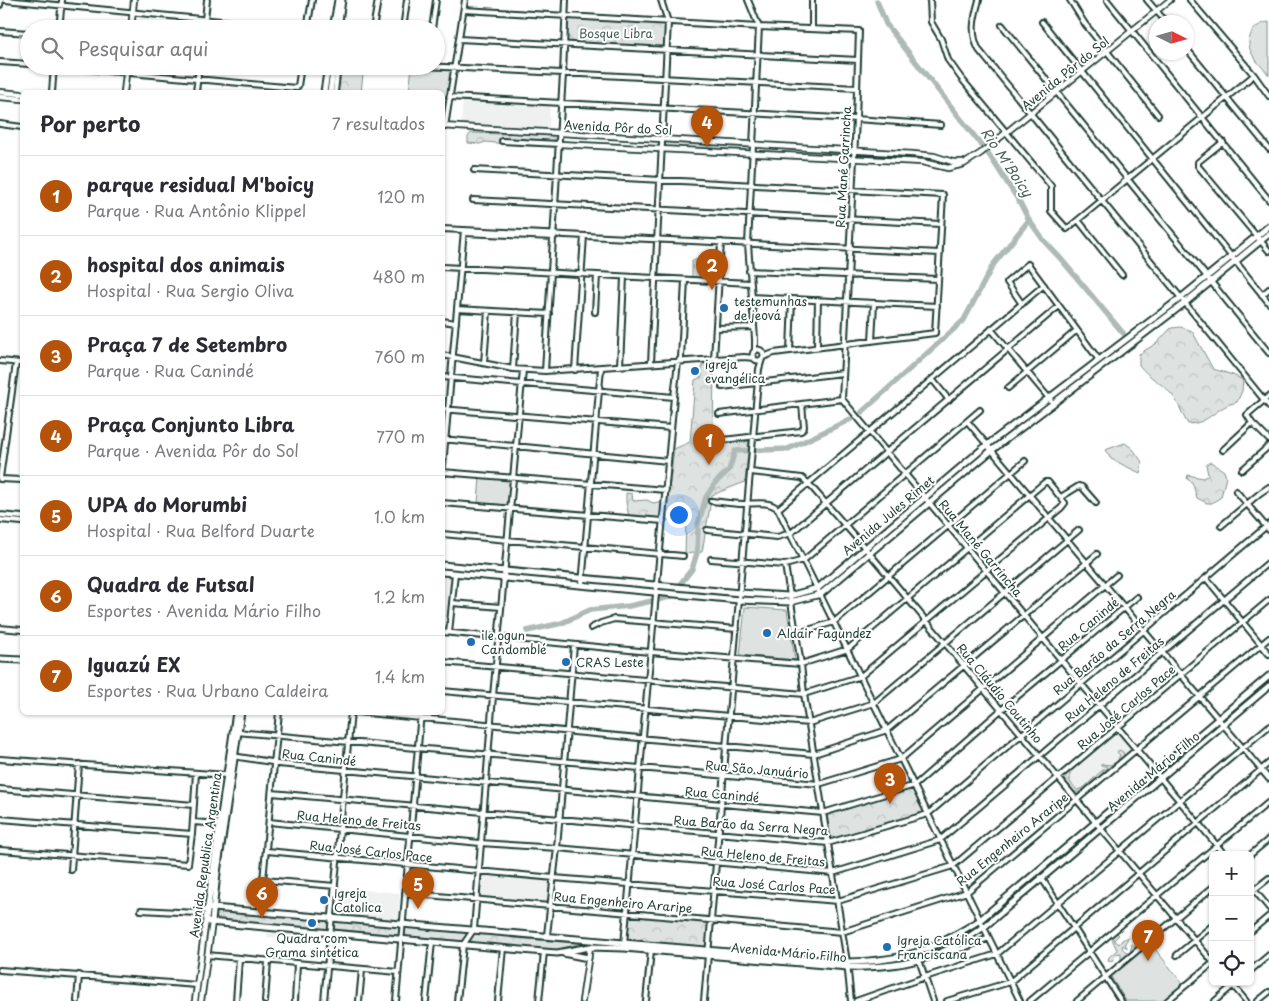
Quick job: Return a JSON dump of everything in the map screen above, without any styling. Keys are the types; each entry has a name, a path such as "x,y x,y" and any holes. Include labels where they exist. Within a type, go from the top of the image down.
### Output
{"main road":[{"path":"335,20 338,0"},
{"path":"339,20 342,0"},
{"path":"324,90 327,75"},
{"path":"330,90 333,75"},
{"name":"Avenida Jules Rimet","path":"656,589 740,593 789,599 818,588 987,445 1182,297 1269,226"},
{"name":"Avenida Jules Rimet","path":"445,572 504,578 582,582 739,600 789,599 821,594 992,450 1212,282 1269,234"},
{"name":"Avenida Jules Rimet","path":"445,565 582,582"},
{"path":"0,659 20,660"},
{"name":"Avenida Mário Filho","path":"847,964 886,960 918,953 950,939 980,920 1269,676"},
{"name":"Avenida Mário Filho","path":"210,909 547,935 624,945 880,967 919,960 945,951 984,927 1269,686"},
{"name":"Avenida Republica Argentina","path":"206,919 210,909 235,733 236,715"},
{"name":"Avenida Republica Argentina","path":"235,733 239,715"},
{"name":"Avenida Republica Argentina","path":"212,922 210,909 220,824 229,775"},
{"path":"206,919 212,922"},
{"name":"Avenida Mário Filho","path":"212,922 557,953 590,947 624,945 651,950 709,953"},
{"path":"557,953 588,958"}],"street":[{"path":"0,5 1,0"},
{"path":"5,0 62,2 133,12 215,20"},
{"path":"132,20 134,0"},
{"path":"205,19 207,0"},
{"path":"307,20 312,0"},
{"path":"375,20 378,0"},
{"path":"404,20 407,0"},
{"path":"433,20 436,0"},
{"path":"445,121 465,0"},
{"path":"545,371 566,0"},
{"path":"651,363 668,22 661,0"},
{"path":"748,0 759,27 749,214 749,270 755,339 758,351 763,358"},
{"path":"464,10 812,29 812,0"},
{"path":"930,0 931,22 941,39 948,60 1051,186 1051,211 1067,229 1254,75"},
{"path":"978,0 973,21 975,42 979,50 1269,406"},
{"path":"1070,0 1085,24 1158,115"},
{"path":"1107,0 1269,200"},
{"path":"1147,0 1160,15"},
{"name":"Avenida Pôr do Sol","path":"502,141 854,158 932,163 948,168 964,164 1007,134 1170,0"},
{"path":"1190,0 1254,75 1269,96"},
{"path":"60,20 62,2"},
{"path":"1042,22 1237,261 1269,303"},
{"path":"1002,25 1269,354"},
{"name":"Rua Mané Garrincha","path":"812,29 859,31 842,399 1222,851"},
{"path":"0,31 20,32"},
{"path":"459,40 858,60"},
{"path":"1194,58 1269,149"},
{"path":"0,62 20,63"},
{"path":"445,67 857,88"},
{"path":"52,90 53,75"},
{"path":"124,90 126,75"},
{"path":"147,75 298,88 300,75"},
{"path":"196,90 199,75"},
{"path":"335,90 337,75"},
{"path":"0,92 20,94"},
{"path":"0,97 20,99"},
{"path":"449,98 561,102 941,125"},
{"path":"0,124 20,127"},
{"name":"Avenida Pôr do Sol","path":"445,127 934,156 947,161 961,162 972,159"},
{"path":"1223,142 1198,162 1198,166 1269,251"},
{"path":"932,163 934,156"},
{"path":"947,161 948,168"},
{"path":"445,356 523,370 575,370 744,357 755,359 790,350 935,333 943,196 474,170"},
{"path":"473,200 941,224"},
{"path":"1078,220 1122,275"},
{"path":"445,229 464,232 657,239 940,253"},
{"path":"445,432 464,232"},
{"path":"575,370 584,236"},
{"path":"714,359 721,242"},
{"path":"1022,304 1007,282 1028,264 1099,360"},
{"path":"445,267 750,283"},
{"path":"749,270 938,279"},
{"path":"595,312 597,275"},
{"path":"620,366 624,277"},
{"path":"624,945 671,428 680,358 685,280"},
{"path":"778,509 1044,285"},
{"path":"1262,295 1269,289"},
{"path":"751,297 937,306"},
{"path":"790,350 792,299"},
{"path":"817,347 818,300"},
{"path":"872,341 874,303"},
{"path":"707,530 782,537 791,534 1059,306"},
{"path":"457,309 549,314"},
{"path":"484,363 488,311"},
{"path":"513,368 517,312"},
{"path":"445,321 456,323"},
{"path":"716,328 754,327"},
{"path":"991,329 1053,403"},
{"path":"1008,388 1077,330"},
{"path":"758,351 755,359 759,369"},
{"path":"744,357 758,351 774,353"},
{"path":"704,1001 759,369 763,358"},
{"path":"0,362 20,363"},
{"path":"16,363 0,478 20,480"},
{"path":"582,582 600,368"},
{"path":"457,1001 463,945 474,929 485,783 523,370"},
{"path":"722,387 843,373"},
{"path":"445,377 674,397"},
{"path":"932,379 949,400"},
{"path":"1269,396 1248,413 1248,418 1269,440"},
{"path":"719,414 842,399"},
{"path":"715,441 803,430 802,404"},
{"path":"445,410 671,428"},
{"path":"711,559 785,565 804,560 980,410"},
{"path":"967,421 1269,780"},
{"path":"1224,450 1252,423"},
{"path":"445,439 668,460"},
{"path":"1242,470 1269,446"},
{"path":"795,634 834,622 1025,461"},
{"path":"445,472 666,490"},
{"path":"751,472 802,478 808,483"},
{"path":"445,632 800,664 848,649 1045,482 1048,482 1065,502 1049,519 861,676 804,694 445,662"},
{"name":"Rua Cláudio Coutinho","path":"808,483 908,598 1209,958"},
{"path":"1061,497 1076,486 1079,486 1096,503"},
{"path":"1221,526 1269,487"},
{"path":"1236,491 1267,525 1269,530"},
{"path":"711,501 771,504 778,509 1020,1001"},
{"path":"445,503 663,521"},
{"path":"0,515 20,517"},
{"path":"0,520 20,522"},
{"name":"Rua Barão da Serra Negra","path":"272,793 828,843 928,814 1267,525"},
{"path":"445,691 809,724 874,703 1079,530"},
{"path":"445,534 683,556"},
{"path":"388,715 814,754 887,730 1097,554"},
{"name":"Rua Heleno de Freitas","path":"270,822 480,843 632,854 833,873 940,840 1269,562"},
{"path":"785,565 838,901 851,1001"},
{"path":"449,633 455,573"},
{"name":"Rua São Januário","path":"235,733 418,747 819,784 901,759 1117,575"},
{"path":"1206,578 1269,654"},
{"name":"Rua Canindé","path":"232,755 275,763 346,770 823,813 914,786 1136,597"},
{"name":"Rua José Carlos Pace","path":"267,851 554,878 838,901 953,866 1269,600"},
{"path":"452,603 501,607"},
{"path":"591,628 614,619 737,629"},
{"path":"0,628 20,630"},
{"name":"Rua Engenheiro Araripe","path":"405,893 476,901 842,932 967,892 1269,638"},
{"path":"547,935 560,819 574,645"},
{"path":"260,912 279,715"},
{"path":"324,1001 351,715"},
{"path":"396,1001 421,718"},
{"path":"856,1001 997,954 1269,726"},
{"path":"0,758 229,775"},
{"path":"947,1001 1010,982 1269,763"},
{"path":"71,870 79,764"},
{"path":"0,850 186,865 190,863 196,773"},
{"path":"0,789 194,805"},
{"path":"1030,1001 1269,802"},
{"path":"0,819 192,834"},
{"path":"193,822 220,824"},
{"path":"1254,852 1269,839"},
{"path":"1041,878 1121,1001"},
{"path":"1254,890 1269,878"},
{"path":"264,880 335,886"},
{"path":"1077,1001 1209,890"},
{"path":"1254,894 1269,908"},
{"path":"141,910 197,913 210,909"},
{"path":"197,913 206,919"},
{"path":"1254,929 1269,916"},
{"name":"Avenida Republica Argentina","path":"195,1001 206,919"},
{"name":"Avenida Republica Argentina","path":"201,1001 212,922"},
{"path":"1176,955 1209,928"},
{"path":"945,951 964,948 989,938"},
{"path":"426,1001 432,942"},
{"path":"582,1001 590,947"},
{"path":"498,1001 503,948"},
{"path":"646,1001 651,950"},
{"path":"539,1001 544,952"},
{"path":"207,955 398,972"},
{"path":"1254,968 1269,955"},
{"path":"236,1001 239,959"},
{"path":"919,960 933,1001"},
{"path":"265,1001 268,961"},
{"path":"295,1001 297,964"},
{"path":"1167,1001 1209,965"},
{"path":"0,970 197,985"},
{"path":"359,1001 362,970"},
{"path":"77,1001 79,975"},
{"path":"1215,1001 1230,986"},
{"path":"1235,986 1246,1001"},
{"path":"1258,1001 1269,992"}],"shaded area":[{"path":"463,100 550,104 549,130 461,125"},
{"path":"445,575 453,576 448,631 445,631"},
{"path":"1117,731 1133,751 1077,798 1061,778"},
{"path":"482,874 551,880 549,905 480,899"},
{"path":"338,888 400,893 398,920 336,914"},
{"path":"268,928 330,933 330,942 267,937"}],"green space":[{"name":"Bosque Libra","path":"568,18 665,23 664,48 566,43"},
{"path":"1269,22 1269,75 1253,56 1250,50 1249,39 1252,32 1259,25"},
{"path":"445,69 452,70 445,117 445,90 409,90 411,75 445,75"},
{"path":"340,75 363,75 361,90 337,90"},
{"path":"523,132 549,133 556,141 555,146 528,146 485,142 480,144 468,143 468,137 471,133 507,134"},
{"path":"664,140 750,146 751,151 663,149"},
{"path":"692,260 719,261 717,280 692,279"},
{"path":"1181,327 1192,331 1213,369 1243,380 1242,391 1237,402 1224,407 1202,421 1188,424 1173,396 1139,365 1139,354 1157,343 1171,328"},
{"path":"714,363 713,444 749,441 745,482 712,495 702,552 685,554 686,522 675,522 661,518 629,517 626,493 632,494 633,501 647,500 653,503 662,501 665,497 668,498 674,449 690,442 695,380 702,377 702,364"},
{"path":"1125,443 1133,449 1142,462 1140,473 1111,459 1105,450"},
{"path":"1211,462 1224,471 1226,477 1221,497 1212,503 1207,503 1197,498 1192,482 1187,479 1188,475 1203,478 1208,475 1206,464"},
{"path":"480,477 511,479 509,505 478,503"},
{"name":"Aldair Fagundez","path":"745,607 787,610 795,660 740,655"},
{"path":"1119,750 1123,752 1124,756 1121,761 1083,792 1075,792 1066,782 1065,777 1068,772 1070,773 1070,782 1077,790 1085,787 1107,768 1106,766 1101,766 1101,764 1110,765 1117,762 1120,755 1117,752"},
{"path":"914,787 926,813 876,830 872,836 869,834 871,829 831,840 827,814"},
{"path":"216,910 329,920 328,929 216,920"},
{"path":"628,913 710,920 707,949 626,942"},
{"path":"335,921 399,926 398,935 334,929"},
{"path":"406,926 469,932 462,941 405,936"},
{"path":"476,932 582,941 581,943 557,950 467,943"},
{"path":"1117,933 1119,935 1114,940 1119,944 1122,940 1129,937 1125,943 1127,948 1123,945 1122,948 1127,953 1130,953 1132,944 1135,946 1130,955 1125,956 1125,960 1121,961 1121,953 1116,954 1112,961 1108,960 1117,950 1112,935"},
{"path":"1151,944 1183,984 1162,1001 1126,1001 1111,977"}],"waterway":[{"name":"Rio M'Boicy","path":"877,1 886,24 990,156 1044,241 1123,333"},
{"path":"862,412 964,320 993,265 1029,220"},
{"path":"527,631 562,623 590,610 629,606 670,597 692,569 697,553 698,525 706,497 716,482 729,470 735,451 788,449 851,419"}],"place":[{"name":"Praça Conjunto Libra","path":"707,147"},
{"name":"hospital dos animais","path":"712,290"},
{"name":"testemunhas de jeová","path":"724,308"},
{"name":"igreja evangélica","path":"695,371"},
{"name":"parque residual M'boicy","path":"709,465"},
{"name":"Aldair Fagundez","path":"767,633"},
{"name":"ile ogun Candomblé","path":"471,642"},
{"name":"CRAS Leste","path":"566,662"},
{"name":"Praça 7 de Setembro","path":"890,804"},
{"name":"Igreja Catolica","path":"324,900"},
{"name":"UPA do Morumbi","path":"418,909"},
{"name":"Quadra de Futsal","path":"262,918"},
{"name":"Quadra com Grama sintética","path":"312,923"},
{"name":"Igreja Católica Franciscana","path":"887,947"},
{"name":"Iguazú EX","path":"1148,961"}]}
